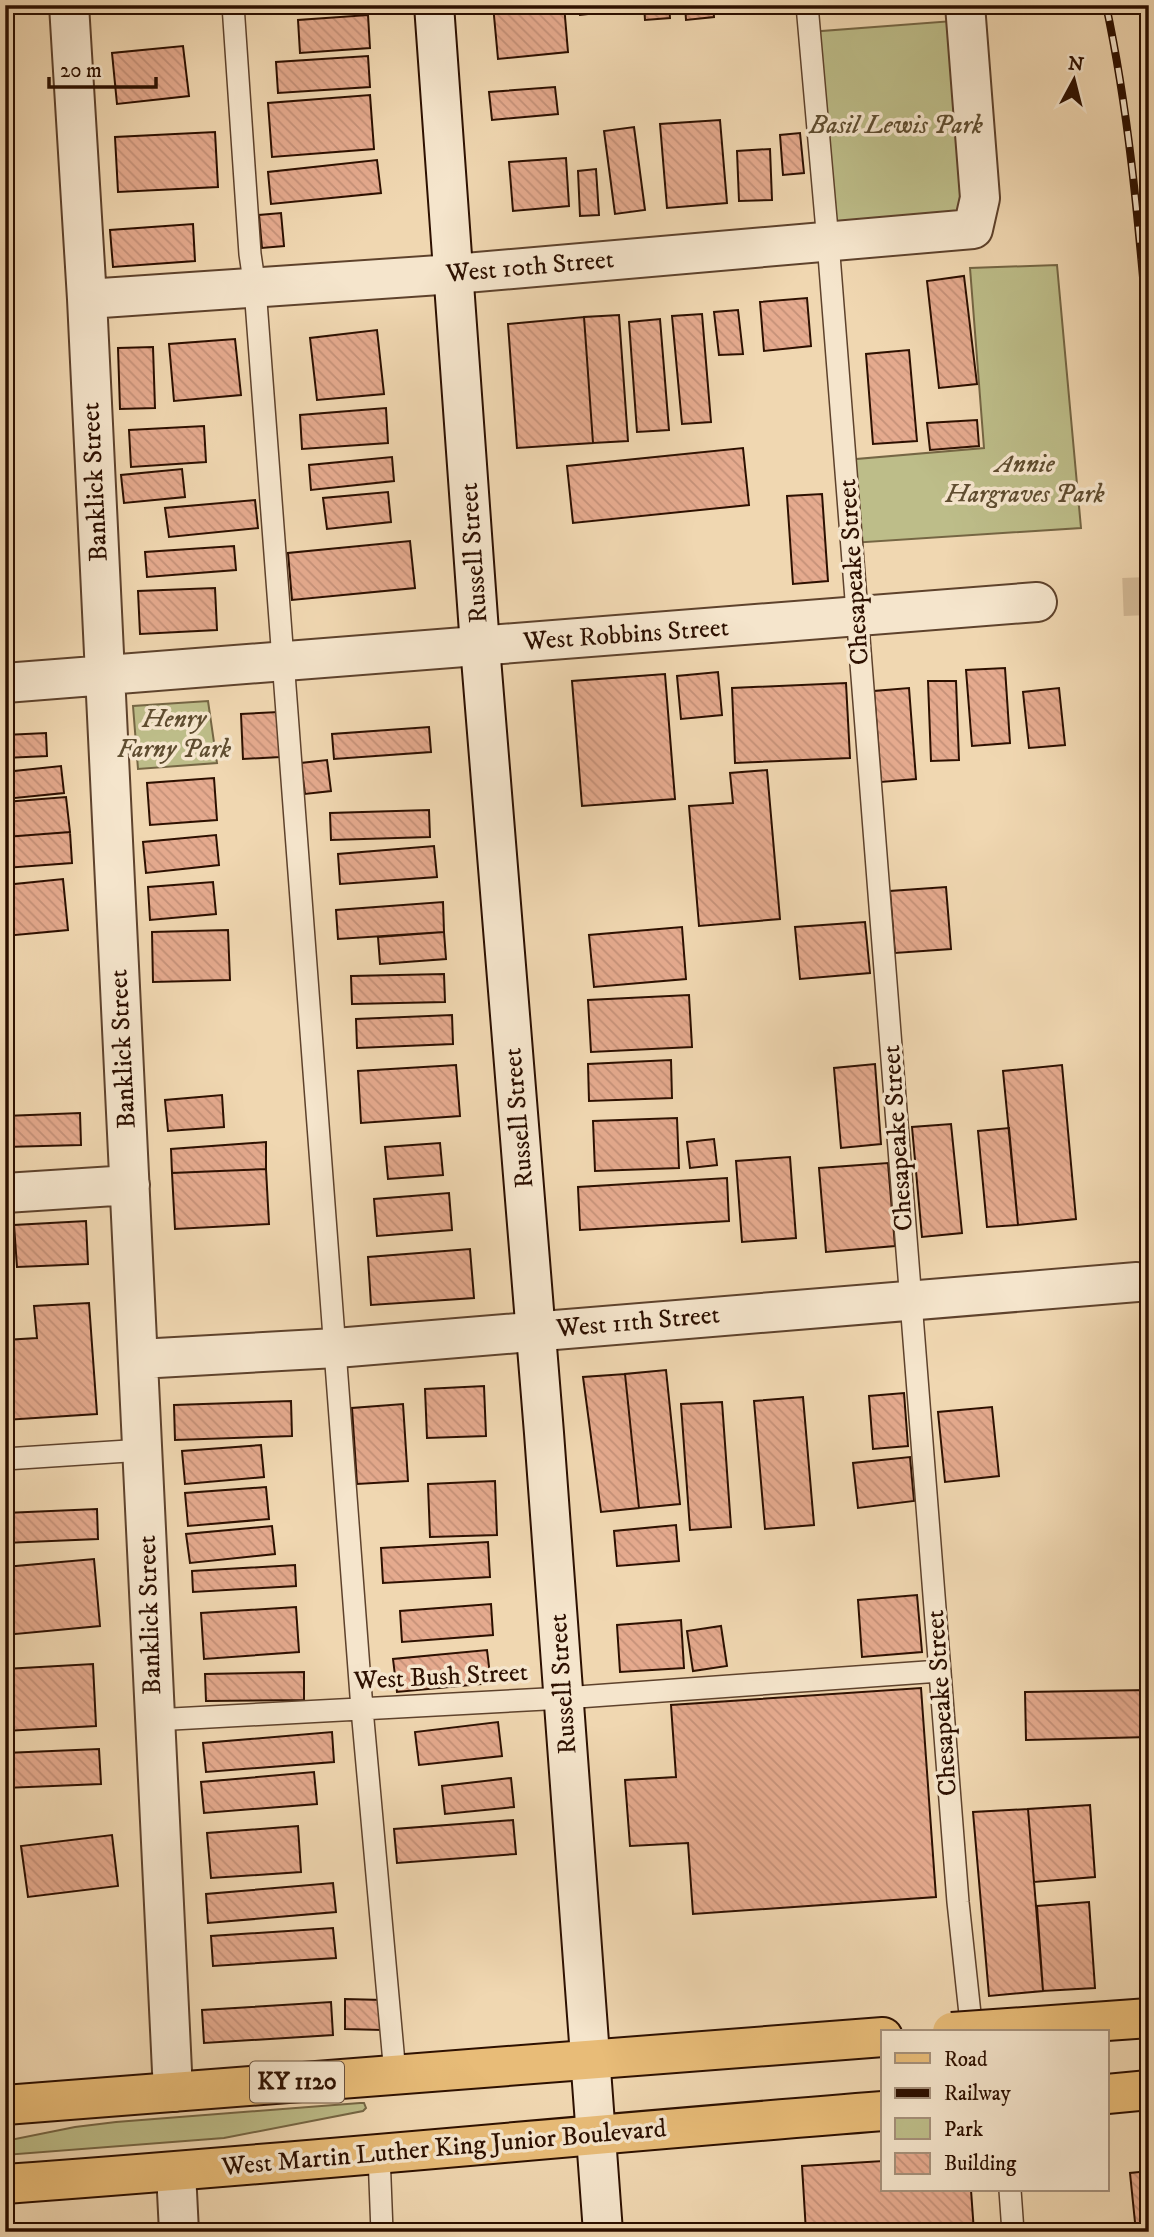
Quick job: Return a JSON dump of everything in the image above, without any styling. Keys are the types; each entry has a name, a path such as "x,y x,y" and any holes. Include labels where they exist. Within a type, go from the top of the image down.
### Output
{"main road":[{"path":"979,2030 1149,2018"},
{"name":"KY 1120","path":"5,2105 881,2037"},
{"path":"1108,2094 1149,2090"},
{"name":"West Martin Luther King Junior Boulevard","path":"5,2184 176,2172 865,2113"}],"street":[{"name":"Banklick Street","path":"69,5 87,299 173,2092"},
{"name":"Russell Street","path":"434,5 480,646 536,1331 603,2232"},
{"name":"West 10th Street","path":"87,299 454,274 973,229 980,198 965,5"},
{"name":"West Robbins Street","path":"5,683 1037,602"},
{"path":"5,1192 130,1185"},
{"name":"West 11th Street","path":"139,1359 336,1348 1137,1282"},
{"path":"176,2172 179,2232"}],"lane":[{"path":"233,5 362,1709 395,2074"},
{"name":"Chesapeake Street","path":"807,5 828,242 958,1902 970,2014 975,2030"},
{"path":"5,1459 143,1450"},
{"name":"West Bush Street","path":"154,1720 564,1698 940,1671"},
{"path":"379,2154 382,2232"},
{"path":"1010,2192 1013,2232"}],"green space":[{"name":"Basil Lewis Park","path":"966,20 973,229 828,242 809,32"},
{"name":"Annie Hargraves Park","path":"1057,265 1081,528 851,543 845,460 984,448 970,268"},
{"name":"Henry Farny Park","path":"208,701 217,763 138,769 133,706"},
{"path":"364,2103 366,2108 363,2111 224,2138 5,2155 5,2141 75,2127"}],"building":[{"path":"493,5 564,5 568,52 498,59"},
{"path":"579,5 633,5 633,9 580,15"},
{"path":"644,5 669,5 670,18 645,20"},
{"path":"685,5 713,5 714,17 686,20"},
{"path":"368,15 370,48 300,53 298,20"},
{"path":"183,46 189,96 117,104 112,53"},
{"path":"368,56 370,87 278,93 276,62"},
{"path":"555,87 558,114 492,120 489,92"},
{"path":"370,95 374,149 272,157 268,103"},
{"path":"720,120 727,203 667,208 660,124"},
{"path":"634,127 645,210 615,214 604,131"},
{"path":"215,132 218,187 118,192 115,137"},
{"path":"800,133 804,173 783,175 780,135"},
{"path":"770,149 772,200 739,201 737,151"},
{"path":"566,158 569,206 513,211 509,162"},
{"path":"377,160 381,193 271,204 268,172"},
{"path":"596,169 599,215 580,216 578,171"},
{"path":"281,213 284,246 262,248 259,215"},
{"path":"193,224 195,261 113,267 110,230"},
{"path":"964,276 977,384 939,388 927,281"},
{"path":"807,298 811,346 764,351 760,302"},
{"path":"738,310 743,354 719,355 714,312"},
{"path":"702,314 711,422 682,424 672,316"},
{"path":"619,315 628,441 593,443 584,317"},
{"path":"584,317 593,443 517,448 508,324"},
{"path":"660,319 669,430 637,432 629,322"},
{"path":"377,330 384,394 317,400 310,338"},
{"path":"235,339 241,395 174,401 169,344"},
{"path":"153,347 155,408 120,409 118,348"},
{"path":"909,350 917,441 873,444 866,354"},
{"path":"386,408 388,443 302,449 300,415"},
{"path":"977,420 979,446 930,450 927,423"},
{"path":"204,426 206,462 131,467 129,430"},
{"path":"743,448 749,505 573,523 567,466"},
{"path":"392,457 394,481 311,490 309,465"},
{"path":"182,469 185,497 124,503 121,475"},
{"path":"388,492 391,522 327,529 323,498"},
{"path":"822,494 828,581 793,584 787,496"},
{"path":"255,500 258,528 169,537 165,508"},
{"path":"410,541 415,588 292,600 288,553"},
{"path":"234,546 236,570 147,577 145,552"},
{"path":"215,588 217,630 140,634 138,591"},
{"path":"1005,668 1010,743 972,746 966,670"},
{"path":"718,672 722,715 681,719 677,676"},
{"path":"665,674 675,799 582,806 572,681"},
{"path":"928,681 956,681 959,760 931,761"},
{"path":"846,683 850,758 735,763 732,688"},
{"path":"909,688 916,779 881,782 874,691"},
{"path":"1059,688 1065,745 1029,748 1023,692"},
{"path":"278,712 280,757 243,759 241,714"},
{"path":"429,727 431,752 334,759 332,734"},
{"path":"46,733 47,756 5,758 5,735"},
{"path":"327,760 331,791 305,794 301,763"},
{"path":"61,766 64,793 5,799 5,772"},
{"path":"767,770 780,919 699,926 689,806 733,803 730,773"},
{"path":"214,778 217,820 150,825 147,783"},
{"path":"66,797 70,832 5,837 5,802"},
{"path":"429,810 430,837 331,840 330,813"},
{"path":"70,832 72,863 5,868 5,837"},
{"path":"216,835 219,865 146,873 143,842"},
{"path":"434,846 437,877 340,884 338,854"},
{"path":"63,879 68,930 5,936 5,885"},
{"path":"213,882 216,914 150,920 148,887"},
{"path":"946,887 951,949 895,953 890,891"},
{"path":"443,902 444,932 338,939 336,910"},
{"path":"865,922 870,973 800,979 795,927"},
{"path":"682,927 686,979 594,987 589,935"},
{"path":"228,930 230,980 153,982 152,932"},
{"path":"444,932 446,959 380,964 378,937"},
{"path":"444,974 445,1002 352,1004 351,976"},
{"path":"689,995 692,1047 591,1052 588,1000"},
{"path":"452,1015 453,1044 357,1048 356,1019"},
{"path":"671,1060 672,1098 589,1101 588,1064"},
{"path":"875,1064 881,1144 841,1148 834,1068"},
{"path":"456,1065 460,1116 361,1123 358,1071"},
{"path":"1062,1065 1076,1219 1018,1225 1003,1071"},
{"path":"222,1095 224,1127 168,1131 165,1100"},
{"path":"80,1113 81,1145 5,1147 5,1116"},
{"path":"677,1118 679,1168 595,1171 593,1121"},
{"path":"951,1124 962,1233 922,1237 912,1127"},
{"path":"1009,1128 1018,1225 987,1227 978,1131"},
{"path":"714,1139 717,1165 690,1168 687,1142"},
{"path":"266,1142 266,1169 172,1173 171,1149"},
{"path":"440,1143 443,1175 388,1179 385,1147"},
{"path":"790,1157 796,1238 742,1242 736,1161"},
{"path":"888,1163 895,1246 826,1252 819,1168"},
{"path":"266,1169 269,1224 175,1229 172,1173"},
{"path":"727,1178 729,1221 580,1230 578,1187"},
{"path":"449,1193 452,1230 377,1236 374,1199"},
{"path":"86,1221 88,1264 17,1267 14,1225"},
{"path":"470,1249 474,1298 371,1305 368,1257"},
{"path":"89,1303 97,1414 5,1420 5,1340 37,1338 34,1306"},
{"path":"666,1370 680,1504 639,1508 625,1374"},
{"path":"625,1374 639,1508 601,1512 583,1377"},
{"path":"484,1386 486,1436 427,1438 425,1389"},
{"path":"904,1393 908,1446 873,1449 869,1396"},
{"path":"803,1397 814,1525 765,1529 754,1401"},
{"path":"291,1401 292,1436 175,1440 174,1405"},
{"path":"722,1402 731,1527 690,1530 681,1404"},
{"path":"403,1404 408,1481 357,1484 352,1408"},
{"path":"992,1407 999,1476 945,1482 938,1412"},
{"path":"261,1445 264,1477 185,1484 182,1451"},
{"path":"910,1457 914,1501 858,1508 853,1463"},
{"path":"495,1481 497,1535 430,1537 428,1484"},
{"path":"266,1487 269,1519 188,1526 185,1493"},
{"path":"97,1509 98,1539 5,1543 5,1513"},
{"path":"676,1525 679,1561 617,1566 614,1531"},
{"path":"272,1526 275,1554 190,1563 186,1534"},
{"path":"488,1542 490,1577 383,1583 381,1548"},
{"path":"94,1559 100,1626 5,1635 5,1567"},
{"path":"295,1565 296,1586 193,1592 192,1571"},
{"path":"917,1595 922,1652 862,1657 858,1600"},
{"path":"491,1604 493,1635 402,1642 400,1611"},
{"path":"296,1607 299,1652 204,1659 201,1613"},
{"path":"681,1620 684,1668 620,1672 617,1625"},
{"path":"721,1626 727,1666 693,1671 687,1631"},
{"path":"487,1650 491,1683 397,1692 393,1659"},
{"path":"93,1664 96,1726 5,1731 5,1669"},
{"path":"304,1672 304,1700 206,1701 205,1674"},
{"path":"921,1688 936,1897 693,1914 688,1843 630,1846 625,1780 676,1777 671,1705"},
{"path":"1149,1690 1149,1737 1026,1740 1025,1692"},
{"path":"498,1722 502,1756 419,1765 415,1732"},
{"path":"332,1732 334,1762 206,1772 203,1743"},
{"path":"99,1749 101,1784 5,1788 5,1753"},
{"path":"314,1772 317,1804 204,1813 201,1782"},
{"path":"511,1778 514,1807 445,1814 442,1786"},
{"path":"1090,1805 1095,1877 1034,1882 1028,1809"},
{"path":"1028,1809 1043,1991 989,1996 973,1812"},
{"path":"1149,1819 1149,1878 1144,1820"},
{"path":"513,1820 516,1854 397,1863 394,1829"},
{"path":"298,1826 301,1872 211,1878 207,1833"},
{"path":"112,1835 118,1886 28,1897 21,1846"},
{"path":"333,1883 336,1912 208,1923 206,1894"},
{"path":"1089,1902 1095,1988 1043,1991 1037,1906"},
{"path":"333,1928 336,1958 213,1966 211,1936"},
{"path":"345,1999 383,2000 382,2030 345,2029"},
{"path":"331,2002 333,2035 204,2043 202,2010"},
{"path":"881,2161 881,2192 971,2192 974,2232 806,2232 802,2166"},
{"path":"1149,2171 1149,2232 1136,2232 1130,2173"}],"tunnel":[{"path":"1123,597 1149,596"}],"railway":[{"path":"1106,5 1128,132 1149,345"}]}
